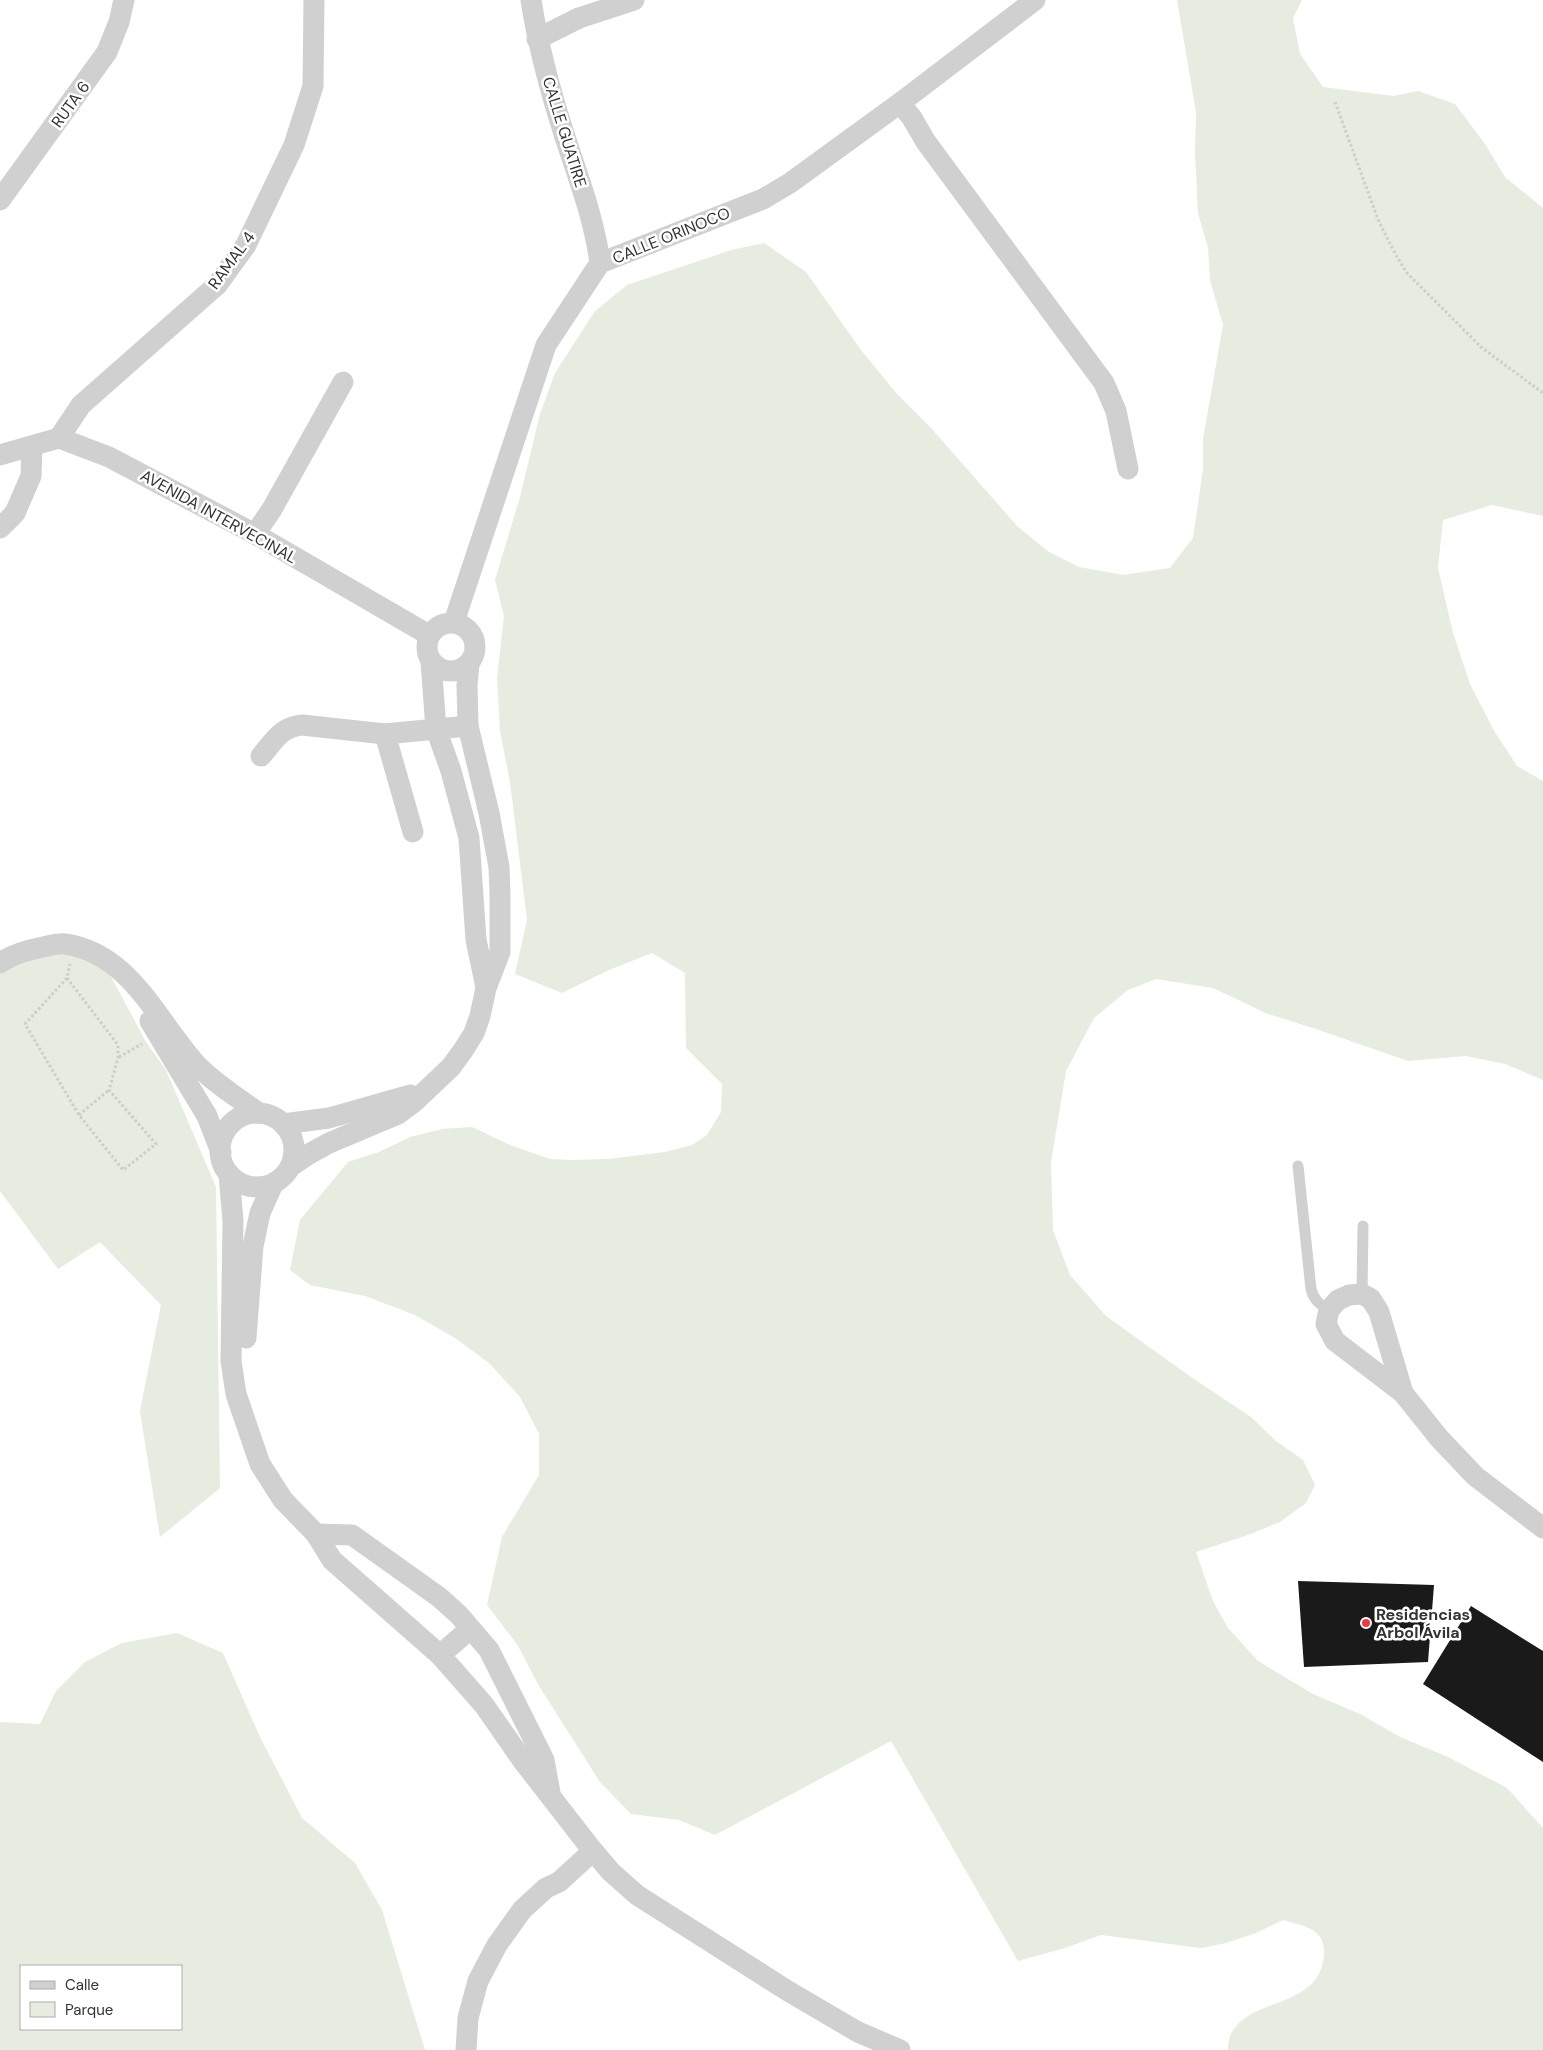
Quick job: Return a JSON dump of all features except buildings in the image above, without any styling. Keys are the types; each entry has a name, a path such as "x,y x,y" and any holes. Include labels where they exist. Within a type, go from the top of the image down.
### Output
{"street":[{"name":"RUTA 6","path":"0,200 107,52 119,22 124,0"},
{"name":"RAMAL 4","path":"59,438 82,405 217,284 246,245 294,145 313,86 314,0"},
{"name":"CALLE GUATIRE","path":"532,0 537,39 563,132 595,231 600,264"},
{"path":"537,39 579,18 634,0"},
{"name":"CALLE ORINOCO","path":"454,622 546,345 600,264 763,199 790,183 900,104 1035,0"},
{"path":"900,104 1104,383 1116,410 1128,469"},
{"path":"255,534 272,509 343,382"},
{"path":"0,456 59,438"},
{"name":"AVENIDA INTERVECINAL","path":"59,438 110,457 255,534 429,635"},
{"path":"0,528 15,513 31,476 32,446"},
{"path":"291,1166 309,1154 337,1140 398,1114 451,1066 464,1049 477,1024 486,988 500,952 499,867 489,812 468,726 467,685 469,664 475,650 473,635 462,624 454,622 442,624 432,630 426,649 432,662 436,729 451,771 467,829 476,940 486,988"},
{"path":"432,662 443,670 450,671 463,668 469,664"},
{"path":"261,756 282,732 291,726 385,734 468,726"},
{"path":"385,734 413,832"},
{"path":"472,895 477,900 486,902 494,900 500,893"},
{"path":"0,962 9,956 63,943 87,949 126,973 196,1064 217,1083 259,1113 270,1116 283,1124 294,1142 294,1158 283,1177 273,1184 261,1187 248,1186 237,1182 229,1174 223,1164 206,1116 158,1035 148,1016 140,993"},
{"path":"283,1124 348,1114 425,1091"},
{"path":"220,1152 224,1135 235,1121 259,1113"},
{"path":"229,1174 233,1221 231,1361 236,1394 260,1464 283,1500 316,1534 332,1560 440,1655 484,1705 523,1762 611,1872 637,1895 708,1942 858,2032 900,2050"},
{"path":"236,1394 246,1360 245,1323 253,1246 260,1213 273,1184"},
{"path":"1403,1393 1379,1312 1371,1299 1362,1294 1349,1295 1338,1300 1329,1310 1326,1324 1335,1341 1403,1393 1439,1438 1475,1476 1543,1528"},
{"path":"316,1534 352,1534 439,1597 460,1615 489,1650 544,1760 551,1796"},
{"path":"440,1655 470,1628"},
{"path":"466,2050 468,2018 478,1981 497,1945 522,1910 546,1888 550,1873 589,1846"}],"lane":[{"path":"1298,1166 1311,1289 1313,1298 1329,1310"},
{"path":"1362,1294 1363,1226"}],"path":[{"path":"1335,102 1379,222 1407,273 1481,347 1543,394"},
{"path":"73,946 66,978 25,1024 79,1115 122,1170 156,1144 109,1090"},
{"path":"66,978 118,1045 118,1058 109,1090 79,1115"},
{"path":"118,1058 158,1035"}],"green space":[{"path":"1177,0 1302,0 1293,18 1300,54 1323,87 1393,96 1418,91 1455,104 1485,144 1505,177 1543,208 1543,516 1492,505 1443,520 1438,568 1453,633 1470,684 1493,729 1517,766 1543,781 1543,1080 1505,1064 1466,1056 1408,1061 1268,1014 1213,988 1156,979 1128,990 1094,1018 1066,1071 1051,1162 1053,1230 1070,1275 1106,1316 1251,1417 1276,1441 1303,1460 1315,1485 1306,1503 1280,1522 1196,1552 1213,1601 1228,1628 1258,1661 1313,1694 1360,1714 1400,1737 1448,1757 1507,1788 1543,1828 1543,2050 1228,2050 1230,2035 1239,2023 1250,2015 1302,1991 1313,1983 1320,1971 1324,1955 1324,1946 1321,1939 1312,1930 1283,1920 1256,1933 1226,1943 1201,1948 1101,1935 1065,1948 1018,1961 891,1741 715,1835 679,1820 631,1814 600,1782 539,1686 517,1644 487,1605 502,1537 539,1475 539,1434 520,1397 489,1363 455,1338 415,1315 365,1296 310,1285 290,1270 300,1220 348,1162 379,1152 410,1137 442,1129 472,1127 510,1145 550,1159 609,1159 665,1152 692,1145 707,1135 721,1112 722,1084 686,1048 685,973 652,953 609,970 562,993 515,974 527,920 510,782 500,731 497,678 504,616 495,580 520,497 540,414 555,373 595,311 627,285 731,250 764,243 806,272 861,350 897,394 931,428 1018,527 1049,552 1079,567 1123,575 1170,568 1193,538 1203,469 1203,439 1223,325 1210,280 1208,248 1198,213 1195,152 1196,112"},
{"path":"49,951 82,955 108,971 146,1042 166,1070 216,1187 220,1488 160,1537 140,1411 161,1305 100,1242 58,1269 0,1191 0,972"},
{"path":"177,1633 223,1653 260,1737 302,1818 355,1863 382,1910 425,2050 0,2050 0,1722 40,1724 56,1691 85,1662 122,1643"}],"place":[{"name":"Residencias Arbol Ávila","path":"1366,1623"}]}
